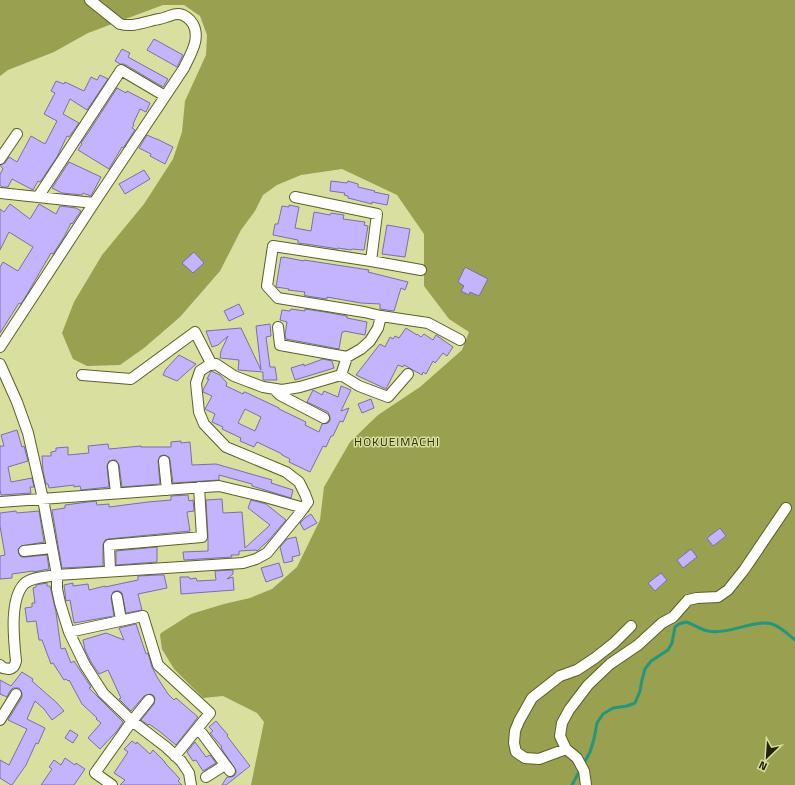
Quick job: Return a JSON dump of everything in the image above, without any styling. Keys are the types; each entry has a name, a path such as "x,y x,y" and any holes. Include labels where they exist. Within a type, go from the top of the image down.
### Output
{"street":[{"path":"0,347 184,68 193,50 196,37 195,31 191,22 180,14 172,14 134,26 126,26 120,24 90,0"},
{"path":"38,197 121,70 165,96"},
{"path":"0,159 17,134"},
{"path":"0,193 94,203"},
{"path":"295,197 377,214 371,262"},
{"path":"421,270 273,246 267,286 278,298 381,316 428,322 460,340"},
{"path":"278,328 280,345 347,357 362,349 370,341 378,328 381,316"},
{"path":"82,375 131,379 195,332 212,365"},
{"path":"341,375 347,357"},
{"path":"0,364 17,402 28,433 43,499 57,574 57,589 69,632 85,665 103,693 132,721 166,747 181,761 188,773 191,785"},
{"path":"0,665 3,668 9,669 14,666 16,661 13,627 15,604 19,592 24,584 32,580 57,574 244,563 256,559 267,552 304,508 308,502 299,482 286,472 226,447 204,424 199,412 196,384 200,371 216,364 234,376 263,387 282,390 300,387 341,375 359,386 388,397 408,374"},
{"path":"274,388 280,395 324,418"},
{"path":"164,461 167,490"},
{"path":"113,466 116,493"},
{"path":"0,502 219,486 304,508"},
{"path":"110,571 109,545 202,537 199,487"},
{"path":"586,785 584,771 577,758 566,750 560,736 562,723 569,710 588,685 610,664 638,645 662,623 673,617 688,600 718,597 728,590 786,508"},
{"path":"24,552 52,548"},
{"path":"116,597 121,620"},
{"path":"69,632 143,616 158,665 210,713 175,756"},
{"path":"566,750 539,759 524,758 516,752 514,743 515,731 519,720 532,698 560,676 577,670 595,658 614,643 631,626"},
{"path":"0,720 16,694"},
{"path":"112,785 95,772 149,700"},
{"path":"198,728 228,768 206,777"}],"green space":[{"path":"0,0 795,0 795,785 251,785 264,722 257,713 223,696 203,698 174,669 162,649 160,635 191,614 250,598 272,589 297,567 320,520 324,487 350,442 378,415 420,387 462,350 469,332 449,319 424,286 424,234 397,195 342,169 301,175 277,185 263,195 255,211 241,230 220,271 180,317 144,348 120,365 87,366 73,359 62,333 74,302 102,255 144,204 173,159 182,132 185,101 206,55 207,35 200,16 184,5 163,5 88,33 54,52 8,70 0,76"}],"building":[{"path":"154,39 183,55 177,67 147,50"},
{"path":"122,49 130,53 128,57 168,79 163,87 124,64 120,64 115,61"},
{"path":"100,75 108,79 87,110 70,99 63,114 79,123 69,137 67,136 57,157 40,182 38,181 33,190 12,179 8,187 2,187 0,185 0,174 3,169 0,165 5,163 9,157 17,162 31,136 45,144 57,121 44,114 55,93 51,91 56,81 64,84 65,82 84,91 91,77 97,80"},
{"path":"117,88 126,93 127,91 150,103 146,112 140,109 132,128 135,130 123,148 122,147 109,169 78,150"},
{"path":"147,135 173,147 165,164 139,148"},
{"path":"69,162 101,177 91,196 83,193 82,195 62,193 52,188"},
{"path":"144,170 150,179 125,194 119,184"},
{"path":"331,181 347,183 348,181 358,184 358,187 389,195 387,205 372,202 372,204 348,198 348,196 344,195 345,193 330,191"},
{"path":"10,204 30,219 39,204 56,214 60,206 76,208 81,211 72,224 71,223 53,254 51,253 21,304 19,303 0,333 0,267 3,262 18,271 33,247 9,232 0,250 0,209 4,212"},
{"path":"289,205 299,207 295,228 311,231 314,212 330,215 331,213 344,215 343,219 365,222 364,225 368,226 364,250 338,249 298,243 298,240 273,235 275,224 278,224 282,206 289,207"},
{"path":"387,225 410,229 405,257 382,254"},
{"path":"194,252 204,263 193,273 182,263"},
{"path":"281,257 369,270 368,272 408,282 405,290 401,288 394,311 380,309 380,304 307,296 304,295 305,292 276,287"},
{"path":"465,267 488,279 479,296 470,292 469,295 461,291 464,286 458,282"},
{"path":"239,304 244,314 229,321 224,311"},
{"path":"291,309 305,311 305,309 325,312 347,316 347,318 367,322 365,335 344,331 342,332 339,349 286,339 285,335 287,322 280,320 282,310 290,311"},
{"path":"270,324 271,336 266,337 270,367 275,367 277,380 263,380 263,372 238,370 239,360 220,358 221,351 228,336 218,345 212,347 206,331 241,328 261,370 256,326"},
{"path":"406,328 421,337 424,334 433,340 436,335 453,347 447,356 443,353 435,363 433,361 426,374 423,372 422,375 404,365 403,367 398,365 386,389 356,375 380,344 385,347 390,337 393,339 395,336 399,338"},
{"path":"179,355 196,364 177,381 163,375 166,369"},
{"path":"323,359 332,361 334,368 295,380 291,368 304,364 304,366"},
{"path":"211,371 220,375 227,383 226,386 243,394 245,392 279,408 306,422 305,425 319,432 322,424 330,421 330,417 328,412 307,402 313,390 322,395 324,391 338,397 341,386 351,390 341,411 349,408 343,422 340,421 326,447 323,446 310,472 289,462 290,459 282,454 257,442 254,447 240,441 241,438 222,429 223,427 212,422 215,414 205,409 212,396 203,392 209,379 207,379","holes":["245,409 261,417 255,431 238,423"]},
{"path":"371,399 374,408 362,413 358,404"},
{"path":"17,430 22,447 24,446 28,461 8,467 11,482 32,478 34,487 30,487 31,493 1,495 0,446 4,446 1,435"},
{"path":"181,441 181,443 190,442 192,465 216,464 272,480 271,483 293,490 291,498 252,486 252,484 219,475 219,480 173,483 170,460 169,457 164,455 160,456 158,461 160,484 122,487 119,465 116,460 113,460 109,461 107,466 109,487 81,490 80,486 74,487 74,485 49,488 48,484 46,484 42,456 51,456 51,452 56,451 56,448 68,447 68,455 89,453 88,446 108,444 109,449 141,446 171,447 171,442"},
{"path":"188,495 189,501 193,500 194,511 187,512 190,531 108,539 105,540 103,545 103,566 62,568 52,510 65,508 65,505 96,501 97,505 109,504 109,507 171,500 171,496"},
{"path":"222,499 223,513 242,512 245,548 270,525 248,508 251,500 266,504 286,520 268,541 257,551 239,551 239,555 231,555 232,557 184,560 183,552 208,551 206,500"},
{"path":"16,511 17,513 39,511 44,542 21,546 18,549 21,557 47,555 49,569 12,574 12,578 0,579 0,556 5,555 0,526 0,513"},
{"path":"311,514 317,523 304,530 300,523"},
{"path":"720,528 726,536 713,546 707,538"},
{"path":"296,537 300,555 292,557 293,561 284,563 280,547 287,539"},
{"path":"157,547 157,562 116,565 116,551"},
{"path":"691,549 697,557 683,568 677,560"},
{"path":"279,563 283,576 266,582 261,568"},
{"path":"233,570 233,574 227,579 233,577 234,590 181,594 180,577 189,577 190,579 196,578 197,581 216,580 215,571"},
{"path":"661,573 667,580 655,591 648,583"},
{"path":"164,575 167,588 138,594 142,610 126,613 122,593 116,591 113,592 111,598 114,616 74,623 70,600 66,601 64,585 73,583 73,586 88,584 89,590 138,580 138,576"},
{"path":"47,583 47,586 50,586 56,612 61,649 65,648 71,663 74,661 91,687 89,688 123,722 117,731 100,749 88,738 101,723 82,704 69,680 64,680 53,663 51,664 42,640 39,640 36,621 27,622 25,608 32,607 32,603 35,603 33,588 36,587 36,585"},
{"path":"136,624 146,654 148,653 152,667 168,694 174,700 176,698 198,717 176,745 159,731 141,720 154,704 155,698 153,695 150,694 144,696 131,711 119,699 121,698 108,670 99,674 85,650 83,640 106,633 124,640 119,628"},
{"path":"22,672 33,679 32,681 64,711 52,720 44,709 35,701 27,719 45,728 26,765 11,785 0,778 0,760 9,765 27,729 8,720 22,697 21,691 19,688 13,688 7,697 0,694 0,680 11,686"},
{"path":"216,721 250,766 226,785 222,785 227,777 234,776 236,770 221,748 222,747 210,733 213,731 209,727"},
{"path":"70,730 78,735 73,743 65,738"},
{"path":"132,741 136,744 137,742 150,754 153,750 180,779 178,781 182,785 120,785 125,780 114,773 128,752 124,749"},
{"path":"195,742 206,757 210,755 216,763 203,771 196,760 193,761 187,752"},
{"path":"65,758 75,765 76,763 85,769 74,785 41,785 52,769 49,767 54,760 61,765"}],"waterway":[{"path":"583,765 590,752 597,723 603,714 613,708 635,703 640,691 645,669 651,661 668,650 672,643 675,627 679,624 686,622 705,630 716,632 765,623 778,627 795,640"},
{"path":"572,785 580,770"}],"district":[{"name":"HOKUEIMACHI","path":"397,442"}]}
